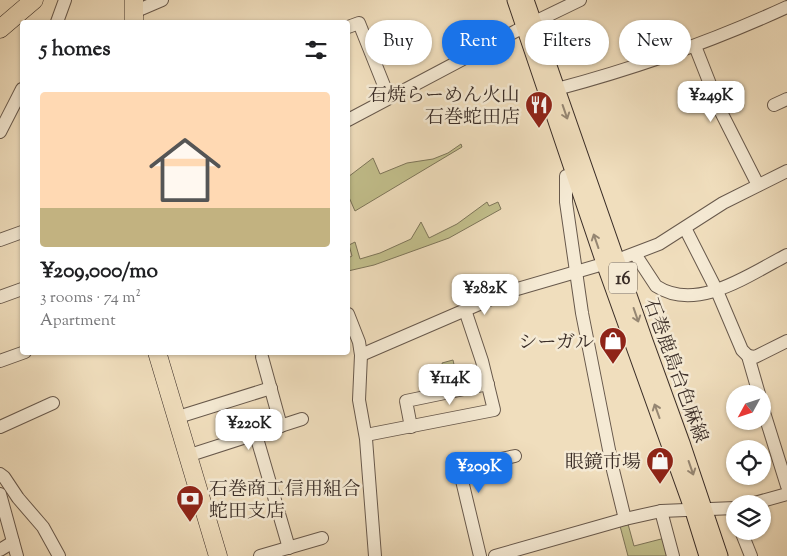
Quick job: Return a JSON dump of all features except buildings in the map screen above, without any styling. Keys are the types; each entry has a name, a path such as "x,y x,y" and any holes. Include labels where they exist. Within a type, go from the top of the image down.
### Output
{"highway":[{"path":"0,29 34,0"},
{"path":"158,355 218,556"}],"main road":[{"name":"石巻鹿島台色麻線","path":"515,0 526,20"},
{"name":"石巻鹿島台色麻線","path":"526,0 528,20"},
{"name":"石巻鹿島台色麻線","path":"543,65 699,511 720,556"},
{"name":"石巻鹿島台色麻線","path":"546,65 557,89 610,261"},
{"name":"石巻鹿島台色麻線","path":"699,511 707,556"}],"street":[{"path":"58,20 66,0"},
{"path":"134,11 162,0"},
{"path":"539,20 580,0"},
{"path":"557,89 612,74 695,46 787,7"},
{"path":"350,26 360,23 389,98"},
{"path":"350,119 525,27"},
{"path":"695,46 721,112 758,185"},
{"path":"0,132 20,93"},
{"path":"774,105 787,99"},
{"path":"361,355 507,292 634,254 659,244 723,203 787,171"},
{"path":"566,176 566,202 575,271 612,470 625,519"},
{"path":"685,228 717,291 742,350 748,356 756,385"},
{"path":"0,240 20,233"},
{"path":"634,254 656,286 661,289 691,296 717,291 787,255"},
{"path":"0,297 20,290"},
{"path":"366,435 494,410 482,361 465,310"},
{"path":"350,320 361,355 359,400 366,435 375,556"},
{"path":"748,356 755,357 787,341"},
{"path":"0,360 20,354"},
{"path":"262,357 281,426"},
{"path":"411,427 406,401 488,384"},
{"path":"176,418 271,388"},
{"path":"0,427 53,403"},
{"path":"187,456 302,420"},
{"path":"770,430 787,486"},
{"path":"256,435 289,548"},
{"path":"480,556 459,468 515,456"},
{"path":"0,474 43,527 59,556"},
{"path":"771,498 787,494"},
{"path":"0,495 17,556"},
{"path":"661,511 673,556"},
{"path":"495,556 625,519 661,511 726,512"},
{"path":"260,556 322,538"},
{"path":"744,540 751,556"},
{"path":"0,550 13,542"}],"shaded area":[{"path":"461,144 462,147 355,211 350,200 350,175 373,158 380,174 407,163 433,159 448,153"},
{"path":"487,202 489,206 498,202 501,209 449,238 374,265 350,271 350,257 352,256 350,244 355,242 360,259 380,253 411,239 421,222 429,238 457,224"},
{"path":"453,360 459,387 448,389 442,363"},
{"path":"628,524 634,546 665,538 670,556 628,556 620,526"}],"place":[{"name":"石焼らーめん火山 石巻蛇田店","path":"539,129"},
{"name":"シーガル","path":"613,365"},
{"name":"眼鏡市場","path":"660,485"},
{"name":"石巻商工信用組合 蛇田支店","path":"190,523"}]}
